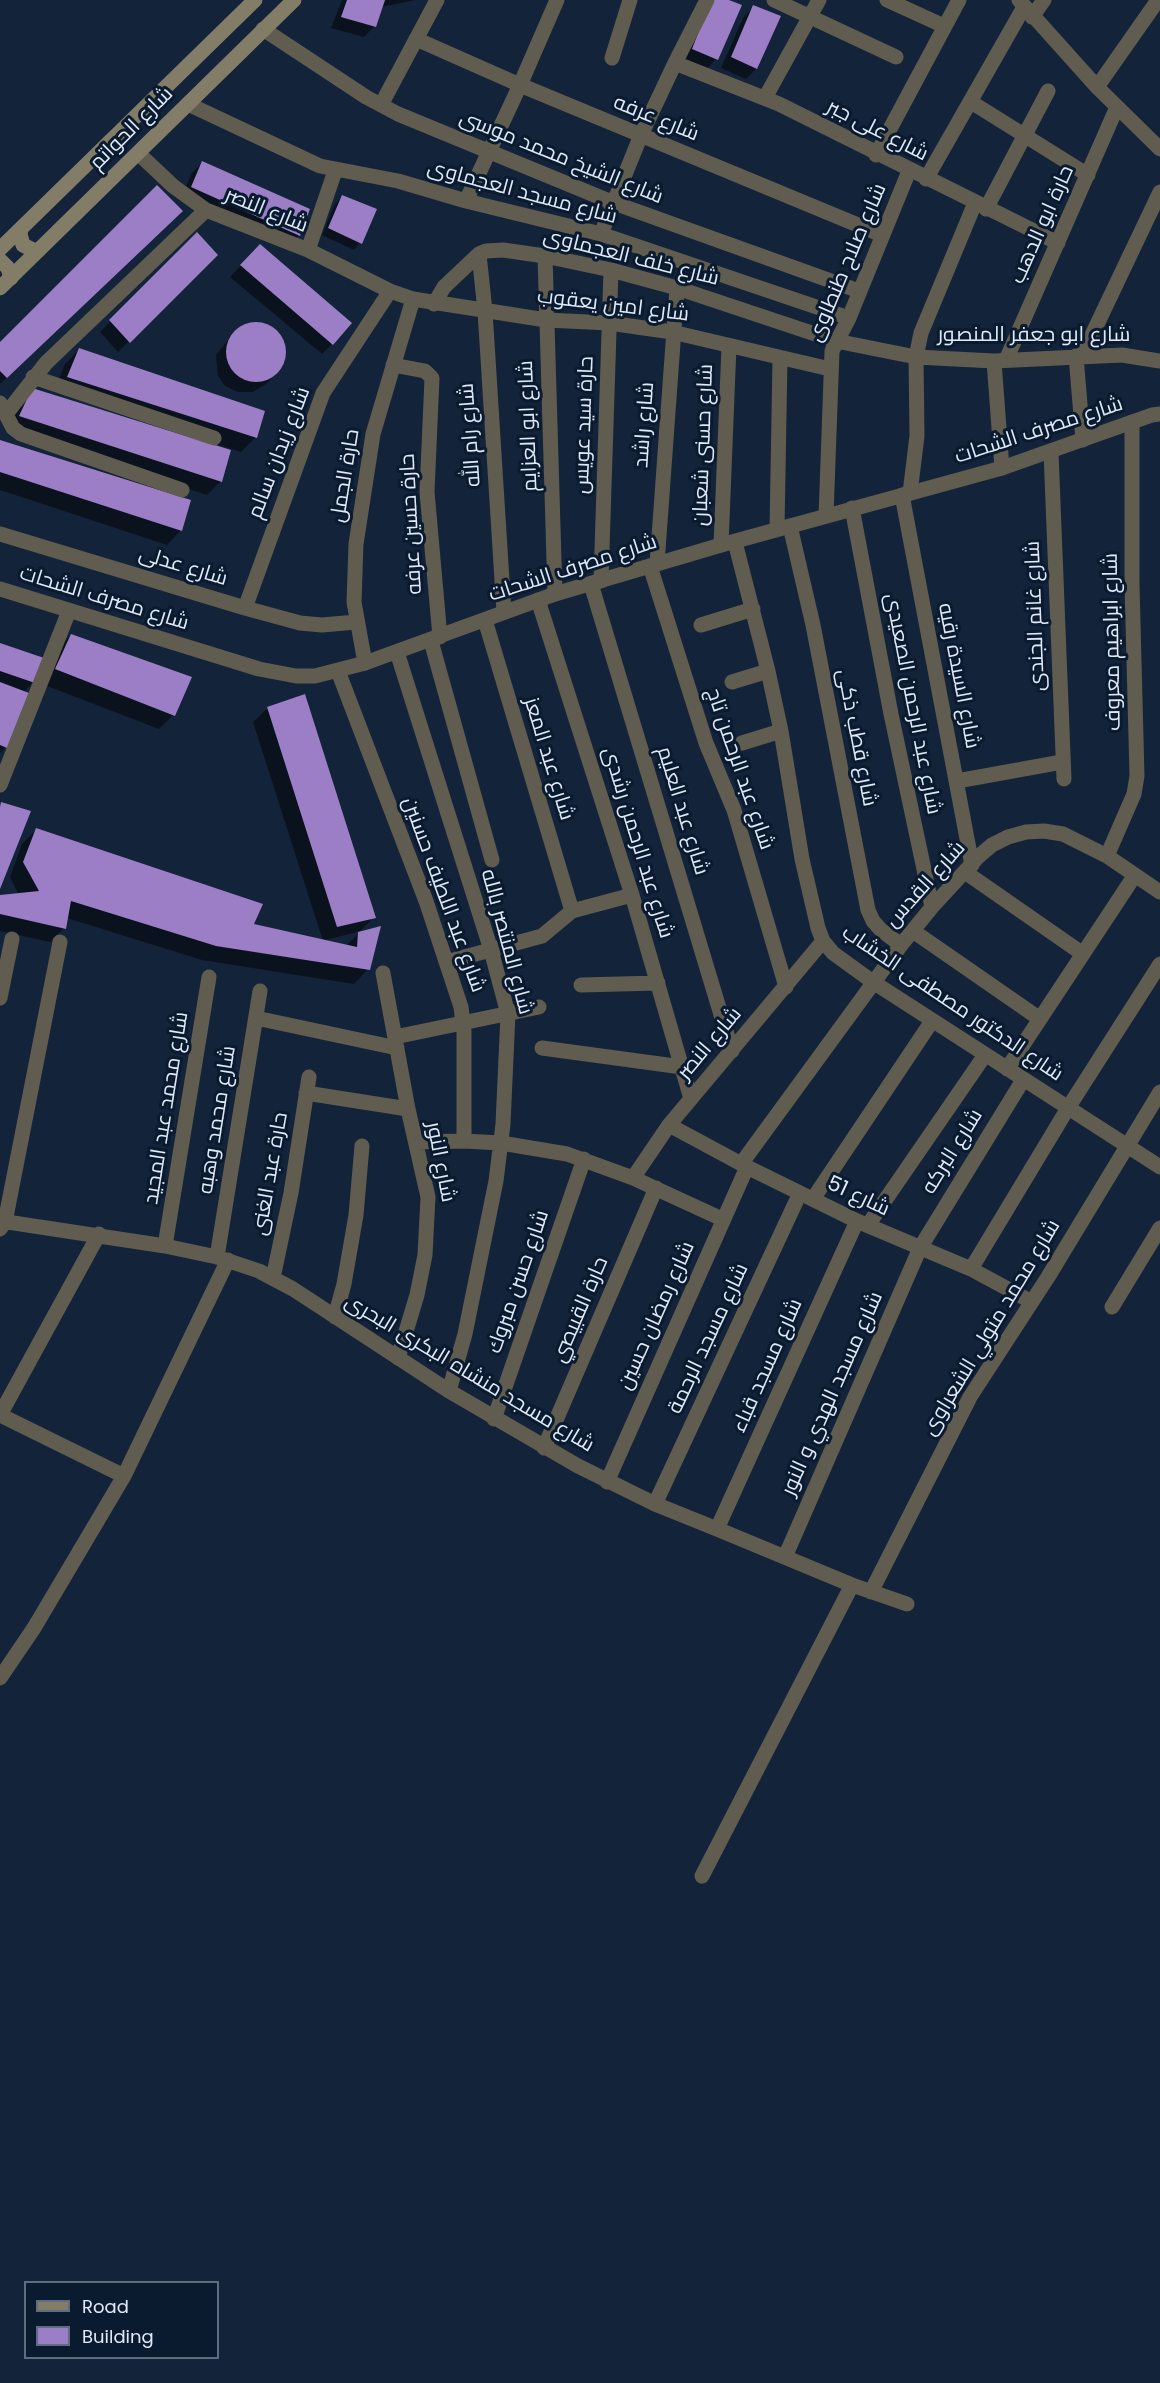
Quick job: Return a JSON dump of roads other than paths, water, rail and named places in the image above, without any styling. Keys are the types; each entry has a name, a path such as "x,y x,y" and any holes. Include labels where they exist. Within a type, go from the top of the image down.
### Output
{"main road":[{"name":"شارع الحواتم","path":"0,249 255,0"},
{"name":"شارع الحواتم","path":"5,283 294,0"},
{"path":"21,229 23,245 28,249 39,250"},
{"path":"0,260 8,268 5,283"}],"street":[{"path":"381,105 436,0"},
{"path":"466,201 557,0"},
{"path":"612,58 630,0"},
{"path":"601,234 641,135 707,0"},
{"path":"774,0 896,57"},
{"path":"765,98 819,0"},
{"path":"887,0 944,26"},
{"path":"876,154 959,0"},
{"path":"926,179 1025,8 1044,0"},
{"path":"1097,87 1158,0"},
{"path":"1025,8 1097,87 1157,141"},
{"name":"شارع الشيخ محمد موسى","path":"263,30 381,105 488,153 614,203 860,291"},
{"name":"شارع عرفه","path":"416,39 520,85 882,235"},
{"name":"شارع على جبر","path":"675,63 765,98 1058,243"},
{"name":"شارع السيدة رقيه","path":"968,868 957,781 906,494 917,436 916,357 924,322 980,206 1025,135 1048,91"},
{"path":"971,102 1088,175"},
{"name":"شارع مسجد العجماوى","path":"188,104 301,159 335,171 398,181 466,201 601,234 849,318"},
{"name":"حارة ابو الدهب","path":"1000,361 1058,243 1118,107"},
{"name":"شارع النصر","path":"138,153 173,186 206,210 308,250 390,291"},
{"path":"308,250 335,171"},
{"name":"شارع صلاح طنطاوى","path":"826,516 832,351 849,318 909,171"},
{"path":"1083,440 1079,356 1160,192"},
{"path":"182,490 21,434 14,429 3,408 206,210"},
{"name":"شارع خلف العجماوى","path":"478,254 502,250 545,256 611,270 677,288 836,341"},
{"path":"434,304 444,287 478,254"},
{"name":"شارع رام الله","path":"478,254 485,311 504,612"},
{"name":"شارع ابو العزايم","path":"545,256 555,594"},
{"name":"حارة سيد عويس","path":"596,582 611,270"},
{"name":"شارع راشد","path":"653,565 677,288"},
{"name":"شارع امين يعقوب","path":"390,291 434,304 546,320 609,323 672,332 830,369"},
{"name":"شارع زيدان سالم","path":"245,608 322,393 390,291"},
{"name":"حارة الجمل","path":"365,663 356,622 353,582 358,533 373,434 413,299"},
{"name":"شارع ابو جعفر المنصور","path":"836,341 916,357 1000,361 1122,355 1160,361"},
{"name":"شارع حسنى شعبان","path":"728,544 729,346"},
{"name":"شارع قطب ذكى","path":"780,358 784,527 813,625 868,910 873,921 881,930 901,945"},
{"path":"1000,361 1002,468"},
{"name":"حارة حسين عرفه","path":"393,365 425,371 432,378 427,492 436,639"},
{"path":"33,377 213,438"},
{"name":"شارع مصرف الشحات","path":"0,589 277,673 315,676 365,663 436,639 555,594 784,527 1002,468 1160,414"},
{"name":"شارع ابراهيم معروف","path":"1107,856 1134,794 1137,776 1132,584 1132,422"},
{"name":"شارع غانم الجندى","path":"1050,452 1064,779"},
{"name":"شارع عبد الرحمن الصعيدى","path":"852,508 891,714 932,907"},
{"name":"شارع عدلى","path":"0,534 245,608 310,624 356,622"},
{"name":"شارع الدكتور مصطفى الخشاب","path":"728,544 753,609 768,671 781,731 802,859 823,941 833,953 873,982 1160,1167"},
{"name":"شارع عبد الرحمن تاج","path":"653,565 706,743 734,810 786,987"},
{"name":"شارع عبد العليم","path":"596,582 732,1051"},
{"name":"شارع عبد الرحمن رشدى","path":"538,600 632,895 691,1099"},
{"path":"701,625 753,609"},
{"path":"2,776 69,611"},
{"name":"شارع عبد المعز","path":"485,620 572,911"},
{"path":"436,639 492,860"},
{"name":"شارع المنتصر بالله","path":"397,652 491,950 508,1014 501,1143 496,1181 468,1323 449,1391"},
{"name":"شارع عبد اللطيف حسنين","path":"338,671 426,901 461,1007 464,1023 464,1141"},
{"path":"732,682 768,671"},
{"path":"742,743 781,731"},
{"path":"957,781 1062,762"},
{"name":"شارع القدس","path":"744,1166 901,945 932,907 992,845 1026,832 1044,831 1063,834 1107,856 1160,892"},
{"path":"968,868 1083,954"},
{"path":"1007,1069 1135,875"},
{"path":"446,962 542,936 572,911 632,895"},
{"path":"913,931 1041,1019"},
{"path":"0,998 12,939"},
{"name":"شارع النصر","path":"633,1178 669,1125 823,941"},
{"path":"2,1224 60,942"},
{"path":"971,1269 1068,1108 1160,964"},
{"name":"شارع النور","path":"383,973 408,1109 428,1197 429,1225 417,1295 398,1358"},
{"name":"شارع محمد عبد المجيد","path":"165,1246 209,978"},
{"path":"580,985 658,983"},
{"name":"شارع محمد وهبه","path":"0,1678 34,1628 124,1476 223,1258 260,991"},
{"path":"256,1018 396,1043 464,1023 538,1007"},
{"name":"شارع مسجد الرحمة","path":"655,1504 807,1196 932,1021"},
{"path":"542,1048 682,1067"},
{"name":"شارع مسجد قباء","path":"717,1529 863,1223 985,1055"},
{"name":"حارة عبد الغنى","path":"273,1278 291,1193 309,1077"},
{"name":"شارع البركه","path":"920,1248 1023,1080"},
{"name":"شارع محمد متولي الشعراوى","path":"871,1592 970,1397 1032,1302 1160,1092"},
{"path":"306,1093 408,1109"},
{"name":"شارع 51","path":"669,1125 744,1166 863,1223 971,1269 1032,1302"},
{"path":"416,1142 501,1143 584,1159 656,1188 722,1220"},
{"path":"335,1317 355,1227 362,1146"},
{"name":"شارع حسن مبروك","path":"494,1419 584,1159"},
{"name":"شارع رمضان حسين","path":"607,1482 744,1166"},
{"name":"حارة القبيصي","path":"544,1448 656,1188"},
{"name":"شارع مسجد منشاه البكرى البحرى","path":"2,1224 99,1234 165,1246 223,1258 273,1278 494,1419 607,1482 852,1585 907,1604"},
{"path":"1112,1307 1160,1228"},
{"path":"99,1234 0,1415 124,1476"},
{"name":"شارع مسجد الهدي و النور","path":"785,1557 920,1248"},
{"path":"702,1876 852,1585"}]}
